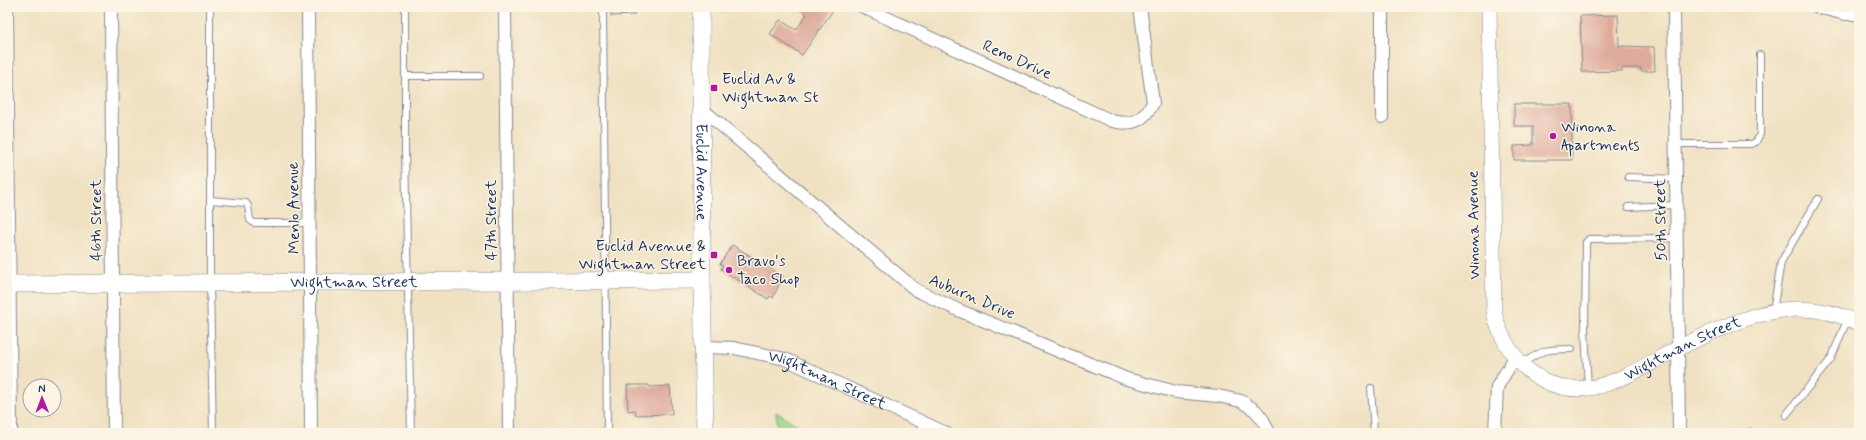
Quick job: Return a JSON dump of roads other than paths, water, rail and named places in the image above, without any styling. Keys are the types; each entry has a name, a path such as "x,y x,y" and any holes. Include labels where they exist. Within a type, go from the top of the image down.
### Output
{"main road":[{"name":"Euclid Avenue","path":"701,7 702,280 705,433"},
{"name":"Wightman Street","path":"10,284 702,280"}],"street":[{"name":"46th Street","path":"111,7 114,433"},
{"name":"Menlo Avenue","path":"308,7 312,433"},
{"name":"47th Street","path":"505,7 509,433"},
{"name":"Reno Drive","path":"863,7 1112,121 1125,123 1139,120 1145,116 1153,103 1140,7"},
{"path":"1382,7 1382,117"},
{"name":"Winona Avenue","path":"1489,7 1494,312 1500,333 1518,361"},
{"name":"50th Street","path":"1674,7 1679,433"},
{"path":"1818,7 1845,14 1859,14"},
{"name":"Auburn Drive","path":"702,109 916,290 958,310 1127,379 1176,392 1218,396 1241,401 1256,411 1264,420 1269,433"},
{"name":"Wightman Street","path":"1518,361 1531,372 1552,383 1570,388 1588,389 1610,384 1678,348 1744,319 1773,311 1788,309 1819,311 1854,320"},
{"name":"Wightman Street","path":"704,347 734,348 785,359 946,433"},
{"path":"1496,433 1497,387 1518,361"}],"lane":[{"path":"10,7 10,284 14,433"},
{"path":"210,7 210,283 213,433"},
{"path":"405,7 405,150 409,282 410,433"},
{"path":"604,7 607,433"},
{"path":"1676,144 1751,144 1756,142 1760,134 1760,55"},
{"path":"405,76 480,76"},
{"path":"1628,177 1676,179"},
{"path":"1773,311 1781,262 1818,199"},
{"path":"210,200 246,203 251,222 254,223 310,223"},
{"path":"1628,206 1676,205"},
{"path":"1588,389 1585,329 1586,242 1589,239 1677,238"},
{"path":"1786,415 1831,359 1854,320"},
{"path":"1518,361 1548,349 1572,349"},
{"path":"1371,388 1374,433"}],"place":[{"name":"Euclid Av & Wightman St","path":"714,88"},
{"name":"Winona Apartments","path":"1553,136"},
{"name":"Euclid Avenue & Wightman Street","path":"714,255"},
{"name":"Bravo's Taco Shop","path":"729,270"}]}
